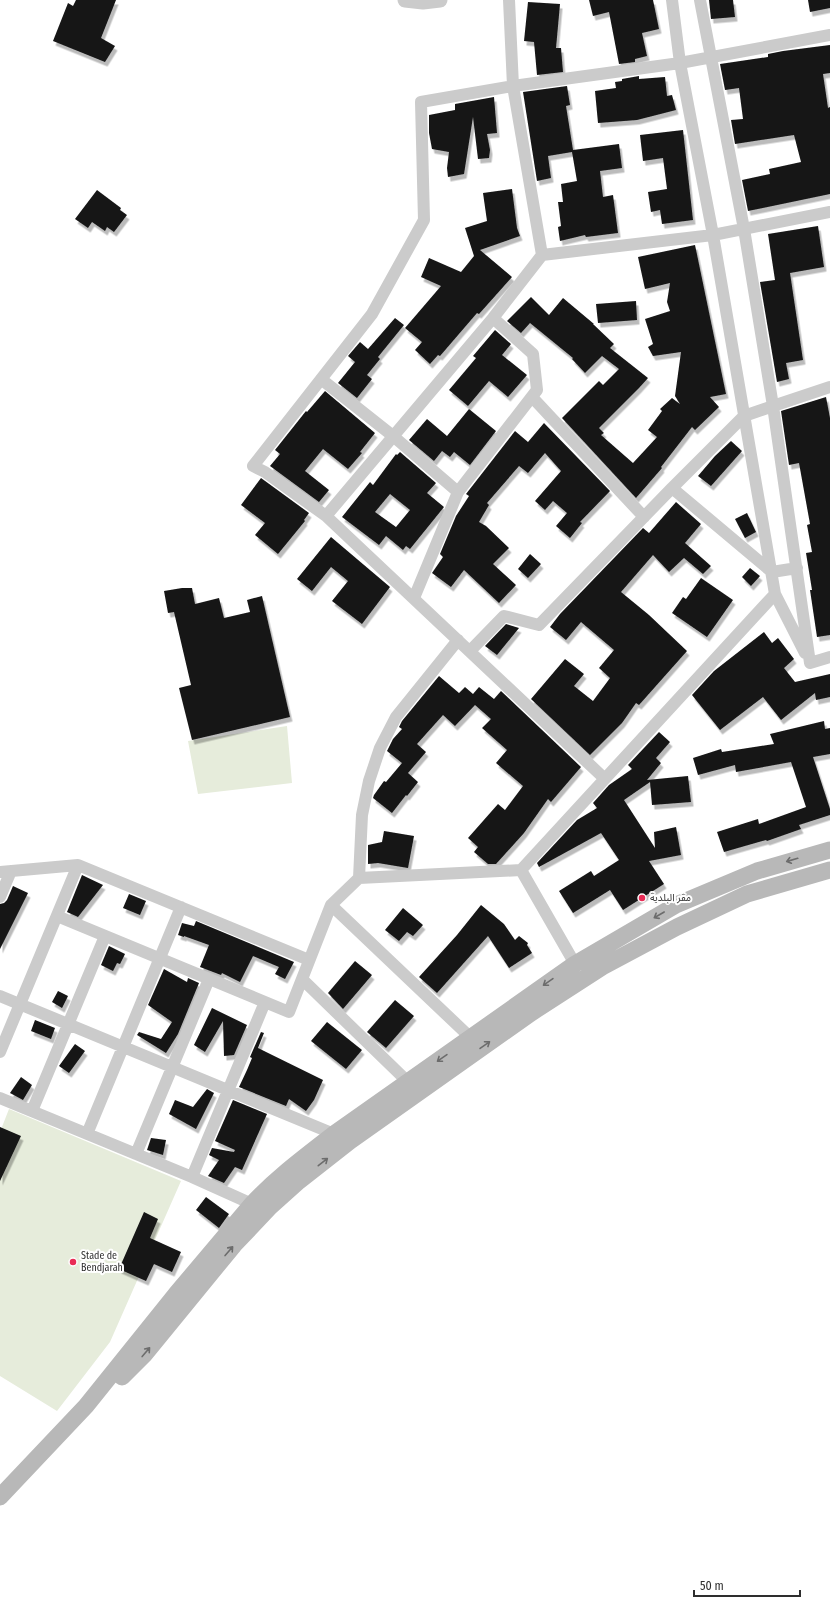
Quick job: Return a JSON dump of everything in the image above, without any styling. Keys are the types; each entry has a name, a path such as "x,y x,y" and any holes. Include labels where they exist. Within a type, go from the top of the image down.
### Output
{"main road":[{"path":"0,1497 86,1406 176,1294 263,1192 334,1134 575,964 676,905 757,871 830,850"},
{"path":"86,1406 123,1376 144,1355 214,1269 270,1207 299,1181 350,1142 531,1013 602,967 677,927 747,894 830,870"}],"street":[{"path":"405,0 423,2 440,0"},
{"path":"509,0 513,86 542,255"},
{"path":"672,0 680,63 713,235 775,594 810,663"},
{"path":"700,0 744,229 774,406 810,663"},
{"path":"605,779 326,516 265,472 253,466 372,314 424,220 421,102 513,86 680,63 830,35"},
{"path":"326,516 493,318 542,255 713,235 830,212"},
{"path":"414,598 458,492 537,390 534,354 493,318"},
{"path":"321,379 393,436 458,492"},
{"path":"470,651 504,616 538,625 744,416 830,387"},
{"path":"532,397 644,517"},
{"path":"672,488 772,572 797,568"},
{"path":"57,916 289,1012 331,905 359,878 521,870 775,594"},
{"path":"359,878 362,815 369,781 380,748 396,717 458,640"},
{"path":"810,663 830,657"},
{"path":"0,1052 78,865"},
{"path":"0,897 5,872 78,865 309,960"},
{"path":"521,870 575,964"},
{"path":"331,905 470,1038"},
{"path":"87,1134 181,907"},
{"path":"32,1111 105,936"},
{"path":"136,1154 209,979"},
{"path":"302,979 408,1082"},
{"path":"0,996 334,1134"},
{"path":"192,1177 265,1002"},
{"path":"0,1098 192,1177 252,1204"}],"green space":[{"path":"287,726 292,783 198,794 188,741"},
{"name":"Stade de Bendjarah","path":"9,1109 181,1181 110,1342 57,1411 0,1376 0,1132"}],"building":[{"path":"76,0 116,0 101,38 115,46 105,62 53,41 68,3 73,6"},
{"path":"589,0 653,0 659,29 642,33 647,56 635,59 635,62 619,64 609,12 593,16"},
{"path":"709,0 733,0 735,17 711,19"},
{"path":"808,0 830,0 830,8 810,12"},
{"path":"528,2 560,4 556,48 561,48 563,72 537,75 534,42 524,41"},
{"path":"830,45 830,73 823,74 828,108 830,107 830,194 748,211 742,180 770,174 769,169 801,162 794,135 735,144 731,120 743,119 739,88 725,90 720,64 768,57 768,54 783,51"},
{"path":"639,76 639,79 665,77 667,96 672,95 676,110 637,120 598,123 595,91 616,88 615,82 622,81 622,79"},
{"path":"567,86 570,105 566,106 573,150 619,144 622,168 600,171 603,197 613,195 618,233 586,237 585,235 560,241 558,227 561,226 558,202 563,202 561,184 577,181 572,152 548,156 551,178 537,181 523,92"},
{"path":"494,97 497,133 487,134 490,150 489,158 478,159 473,117 464,174 448,177 447,168 449,152 432,149 429,133 429,115 455,110 455,104"},
{"path":"683,130 693,220 662,224 660,210 651,212 648,192 667,189 663,158 643,161 640,135"},
{"path":"512,189 517,228 520,236 480,250 512,277 479,314 477,313 440,356 438,355 430,364 415,350 422,342 405,328 441,286 421,277 429,258 461,272 474,256 465,228 487,221 483,193"},
{"path":"97,190 121,208 120,210 127,215 114,232 107,227 105,231 92,222 88,228 75,219"},
{"path":"818,226 824,267 790,273 803,360 786,363 789,379 777,382 760,282 775,280 768,234"},
{"path":"695,245 726,394 710,397 719,407 695,430 692,427 661,467 662,468 636,498 562,418 599,381 603,385 619,369 602,356 585,373 572,359 573,358 530,323 521,333 507,321 531,297 549,315 563,298 594,324 614,344 610,348 648,378 599,428 604,433 601,435 633,463 657,437 648,430 662,411 660,409 672,398 680,404 675,396 681,352 653,356 648,347 653,344 645,319 670,311 667,302 670,283 645,289 638,257"},
{"path":"636,301 637,320 598,323 596,304"},
{"path":"395,318 404,325 378,357 380,359 367,375 372,379 357,398 338,383 355,362 348,356 360,342 368,349"},
{"path":"495,330 511,344 502,355 527,375 508,397 489,381 468,406 449,390 476,358 473,356"},
{"path":"325,391 375,433 360,452 362,453 348,469 323,449 305,471 329,490 319,502 270,466 280,454 275,450 306,411 307,412"},
{"path":"826,397 830,418 830,635 817,637 806,553 812,552 807,525 810,524 799,463 789,465 781,411"},
{"path":"469,409 496,431 470,465 454,452 450,457 442,451 434,461 409,440 427,419 447,436"},
{"path":"544,423 610,491 580,522 582,523 570,538 556,526 567,513 553,501 545,510 535,501 561,471 545,453 528,473 519,466 487,503 489,505 479,522 486,526 509,548 493,564 516,585 499,603 464,570 451,587 432,573 443,557 440,554 456,516 469,496 466,494 515,431 528,442"},
{"path":"731,441 742,451 711,486 698,476 715,456"},
{"path":"400,452 436,483 427,493 444,507 410,549 406,546 403,550 386,536 379,545 342,517 370,482 373,485 396,454 397,455","holes":["390,494 410,510 396,527 375,512"]},
{"path":"261,478 309,513 304,520 305,521 278,554 255,535 265,523 241,505"},
{"path":"676,502 701,524 685,543 711,566 703,574 684,558 669,572 653,555 621,592 649,615 687,651 639,705 636,703 622,723 590,755 531,699 565,659 584,674 574,686 593,701 610,678 599,668 614,650 581,622 566,640 550,627 560,614 643,528 649,533"},
{"path":"747,513 756,532 745,538 735,519"},
{"path":"331,537 390,587 362,624 332,601 348,581 331,567 312,591 297,579"},
{"path":"530,554 541,564 528,578 518,569"},
{"path":"750,568 760,576 751,586 742,577"},
{"path":"701,578 733,600 707,637 672,613 683,597 686,599"},
{"path":"192,588 195,604 219,598 224,618 250,612 247,600 262,596 290,717 192,740 179,688 191,685 174,612 168,613 164,591"},
{"path":"506,624 519,628 497,655 485,646"},
{"path":"764,632 772,643 778,638 794,659 784,668 795,682 830,674 830,697 816,700 815,693 781,720 763,697 720,730 692,695 714,671"},
{"path":"439,676 459,693 465,687 473,694 479,687 494,699 501,691 581,767 551,802 548,799 524,833 496,864 488,864 474,852 478,847 468,838 498,804 505,810 523,786 496,763 507,750 482,728 491,719 475,705 455,726 443,715 417,744 426,752 408,773 418,782 392,813 373,798 384,781 386,782 402,763 387,751 393,739 402,729 399,727 402,721"},
{"path":"824,721 825,729 830,728 830,754 813,757 830,809 830,815 799,825 801,829 767,841 766,840 724,852 717,832 758,819 759,824 806,807 791,762 736,772 735,765 698,775 693,758 721,749 722,752 774,744 770,734"},
{"path":"659,732 670,742 656,758 661,763 647,780 688,776 691,802 652,805 650,782 624,800 655,848 654,832 676,827 681,855 649,861 664,884 623,910 610,890 573,913 559,891 591,871 594,876 619,860 601,833 539,867 537,863 577,820 597,808 593,803 609,785 632,769 628,765"},
{"path":"384,831 414,836 408,868 378,863 368,864 368,845 382,842"},
{"path":"82,875 103,885 78,917 67,912"},
{"path":"13,886 28,893 0,949 0,904 7,900"},
{"path":"129,894 146,901 140,915 123,908"},
{"path":"481,905 504,924 515,940 519,936 528,943 527,945 532,953 509,968 488,936 437,993 419,977 457,935"},
{"path":"403,908 423,925 413,936 407,932 399,941 385,930"},
{"path":"196,921 294,962 285,979 275,974 279,967 253,956 240,982 222,973 221,975 200,967 209,945 178,935 182,923 194,926"},
{"path":"109,946 125,954 120,964 117,963 113,971 101,965"},
{"path":"355,961 372,975 343,1009 328,993"},
{"path":"164,969 187,982 188,978 199,983 178,1034 166,1053 137,1035 139,1032 161,1039 172,1022 148,1005"},
{"path":"58,991 68,996 62,1008 52,1002"},
{"path":"395,1000 414,1016 386,1048 367,1032"},
{"path":"212,1008 247,1025 234,1055 224,1056 223,1021 205,1052 194,1045"},
{"path":"35,1020 55,1028 51,1039 31,1031"},
{"path":"327,1022 362,1050 346,1069 311,1041"},
{"path":"261,1032 264,1033 258,1048 323,1080 314,1100 306,1111 289,1099 286,1106 239,1087 252,1058 250,1057"},
{"path":"75,1044 85,1051 69,1073 59,1066"},
{"path":"21,1077 32,1085 23,1100 10,1093"},
{"path":"207,1089 214,1093 196,1129 169,1114 175,1100 193,1107"},
{"path":"233,1100 267,1114 242,1170 235,1167 224,1183 208,1176 219,1160 209,1155 212,1148 234,1152 235,1150 215,1141"},
{"path":"0,1127 21,1136 0,1181"},
{"path":"151,1138 166,1140 163,1155 147,1150"},
{"path":"206,1197 229,1214 219,1228 196,1210"},
{"path":"144,1212 158,1219 150,1238 181,1252 172,1272 154,1264 146,1281 119,1269"}],"place":[{"name":"مقر البلدية","path":"642,898"},
{"name":"Stade de Bendjarah","path":"73,1262"}]}
